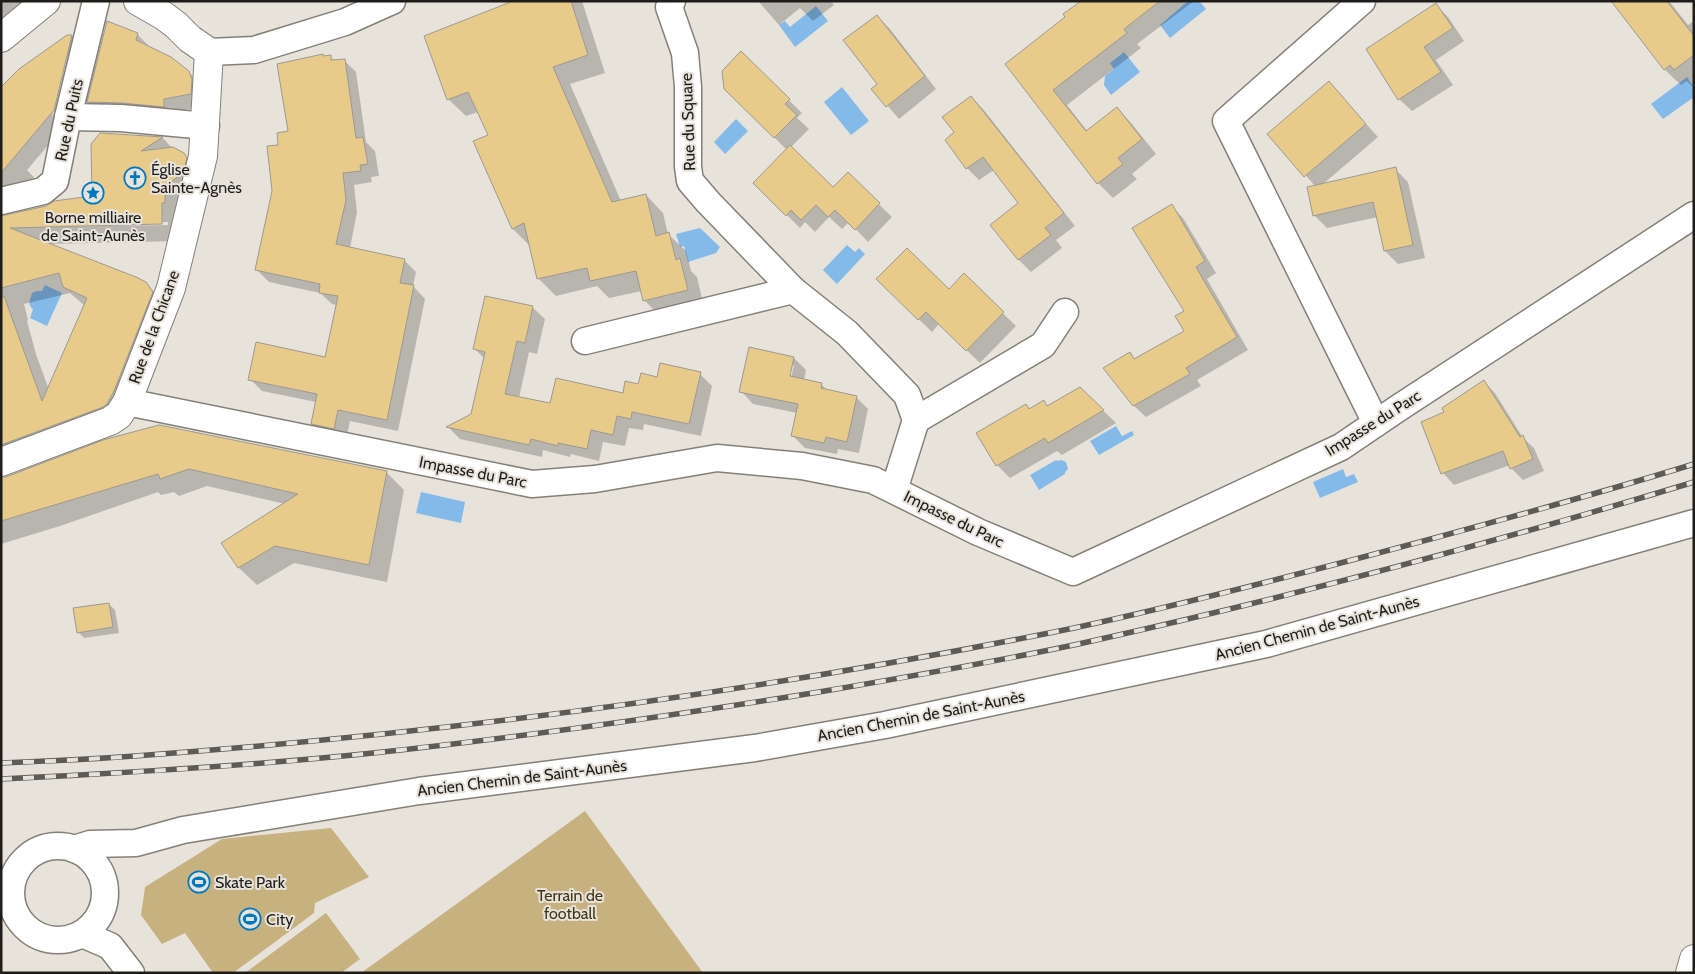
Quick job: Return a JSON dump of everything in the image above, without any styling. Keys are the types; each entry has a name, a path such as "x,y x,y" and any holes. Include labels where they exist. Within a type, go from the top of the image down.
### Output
{"main road":[{"path":"1,38 46,1"},
{"path":"138,1 164,16 190,39 209,52"},
{"name":"Rue de la Chicane","path":"1,462 110,421 119,415 127,402 171,288 203,156 209,52"},
{"path":"1690,973 1694,959"}],"street":[{"name":"Rue du Puits","path":"1,201 43,191 56,181 68,118 96,1"},
{"path":"209,52 254,50 345,22 392,1"},
{"path":"1362,1 1226,121 1376,423"},
{"name":"Rue du Square","path":"665,3 685,53 688,87 688,167 690,181 793,290 847,333 907,395 916,420"},
{"path":"68,118 120,118 206,126"},
{"name":"Impasse du Parc","path":"127,402 532,484 595,479 717,458 802,466 872,480 978,532 1073,572 1341,447 1694,215"},
{"path":"585,341 793,290"},
{"path":"894,490 916,420 1043,345 1065,312"},
{"name":"Ancien Chemin de Saint-Aunès","path":"74,849 90,844 136,843 183,830 418,791 755,748 885,725 1266,644 1694,523"},
{"name":"Ancien Chemin de Saint-Aunès","path":"105,889 117,862 136,843"},
{"path":"105,889 102,912 94,924 82,934 68,940 53,940 38,936 26,928 16,915 6,879 28,856 43,848 59,846 74,849 88,856 98,868 105,889 110,946"},
{"path":"1,855 28,856"},
{"path":"82,934 110,946 131,973"}],"green space":[{"name":"Terrain de football","path":"585,811 703,973 361,973"},
{"name":"Skate Park","path":"331,828 369,877 315,903 314,913 233,973 213,973 185,933 162,944 141,915 145,887 222,839"},
{"path":"326,913 360,959 341,973 245,973"}],"water":[{"path":"1188,1 1199,1 1206,9 1170,38 1160,25"},
{"path":"816,6 828,21 795,47 779,25 785,21 790,27"},
{"path":"1124,52 1140,72 1111,95 1104,85 1105,76 1114,69 1110,63"},
{"path":"1687,77 1694,87 1694,97 1663,119 1651,104"},
{"path":"842,87 869,121 851,135 824,102"},
{"path":"736,119 748,131 725,154 714,142"},
{"path":"700,228 720,247 716,253 688,262 684,246 680,247 676,234"},
{"path":"847,245 855,252 859,248 865,254 837,284 823,270"},
{"path":"45,285 62,293 47,326 30,318 33,309 30,304 32,293 42,291"},
{"path":"1116,426 1122,436 1132,431 1134,435 1099,455 1090,441"},
{"path":"1056,460 1066,462 1068,469 1065,474 1039,490 1030,475"},
{"path":"1343,469 1346,477 1354,474 1358,482 1320,498 1313,482"},
{"path":"421,492 465,502 461,523 416,513"}],"building":[{"path":"513,1 571,1 588,55 553,67 612,202 646,194 656,236 669,232 676,260 680,258 688,290 643,301 636,271 590,281 587,268 537,279 524,223 512,229 473,141 488,135 468,92 447,100 424,36"},
{"path":"1081,1 1160,1 1124,29 1127,33 1053,90 1086,131 1117,107 1142,139 1118,158 1123,164 1097,184 1005,64 1065,17 1063,14"},
{"path":"1611,1 1667,1 1694,36 1694,55 1674,70 1670,65 1664,70"},
{"path":"1436,3 1453,28 1424,47 1441,72 1398,100 1366,49"},
{"path":"877,15 925,76 886,107 871,89 877,84 843,40"},
{"path":"107,21 138,33 136,40 171,57 189,71 192,79 191,94 164,99 164,107 87,102"},
{"path":"67,35 72,35 54,110 1,173 1,87 19,69"},
{"path":"741,51 790,99 785,104 797,115 774,138 724,89 722,71"},
{"path":"323,54 323,56 331,55 331,60 345,59 356,138 363,137 368,164 360,165 361,171 343,173 346,200 336,244 405,259 400,283 414,285 387,420 338,410 334,429 311,424 317,394 248,380 256,342 325,357 338,296 319,293 320,284 255,270 272,191 267,146 278,145 277,133 288,131 277,64"},
{"path":"1329,81 1366,124 1304,177 1267,134"},
{"path":"971,96 1064,213 1045,228 1051,235 1018,260 990,225 1018,203 983,157 966,169 945,140 954,132 942,117"},
{"path":"100,133 163,137 141,151 173,147 184,153 187,158 183,174 165,185 165,203 162,203 162,224 10,228 136,277 146,282 153,292 114,391 107,404 1,445 1,297 4,296 42,401 87,298 63,287 59,273 1,288 1,216 46,206 54,201 92,196 91,144"},
{"path":"790,145 833,187 848,172 880,203 855,230 835,210 828,217 816,205 801,220 791,210 786,216 753,183"},
{"path":"1396,167 1413,245 1384,251 1373,202 1313,216 1307,187"},
{"path":"1172,204 1205,261 1196,267 1237,337 1186,368 1190,374 1133,406 1103,368 1130,352 1134,359 1184,331 1175,316 1184,311 1132,228"},
{"path":"907,248 949,289 964,273 1004,312 966,351 926,312 918,320 876,279"},
{"path":"485,296 533,306 525,343 517,341 505,394 550,403 556,378 623,393 625,381 638,384 641,373 657,377 660,363 701,372 689,424 632,412 631,419 617,416 613,435 591,430 587,449 558,443 558,446 531,439 529,445 446,427 471,414 485,352 473,349"},
{"path":"749,347 794,357 790,376 822,383 821,388 857,396 847,442 826,437 824,443 791,436 798,404 739,392"},
{"path":"1484,380 1520,437 1523,435 1533,459 1510,469 1503,451 1441,474 1421,422 1444,412 1442,408"},
{"path":"1080,387 1104,410 1048,443 1045,438 996,466 976,433 1026,404 1029,409 1044,400 1047,406"},
{"path":"159,425 387,471 369,565 275,546 238,568 221,543 298,494 189,469 160,479 158,474 1,521 1,477 6,477 103,440"},
{"path":"109,603 113,627 77,633 73,608"}],"railway":[{"path":"1,763 130,756 381,734 613,706 844,671 1074,628 1179,604 1480,526 1694,464"},
{"path":"1,779 234,765 429,747 652,718 918,675 1083,643 1313,588 1542,527 1694,482"}],"place":[{"name":"Église Sainte-Agnès","path":"135,178"},
{"name":"Borne milliaire de Saint-Aunès","path":"93,193"},
{"name":"Skate Park","path":"199,882"},
{"name":"City","path":"250,919"}]}
